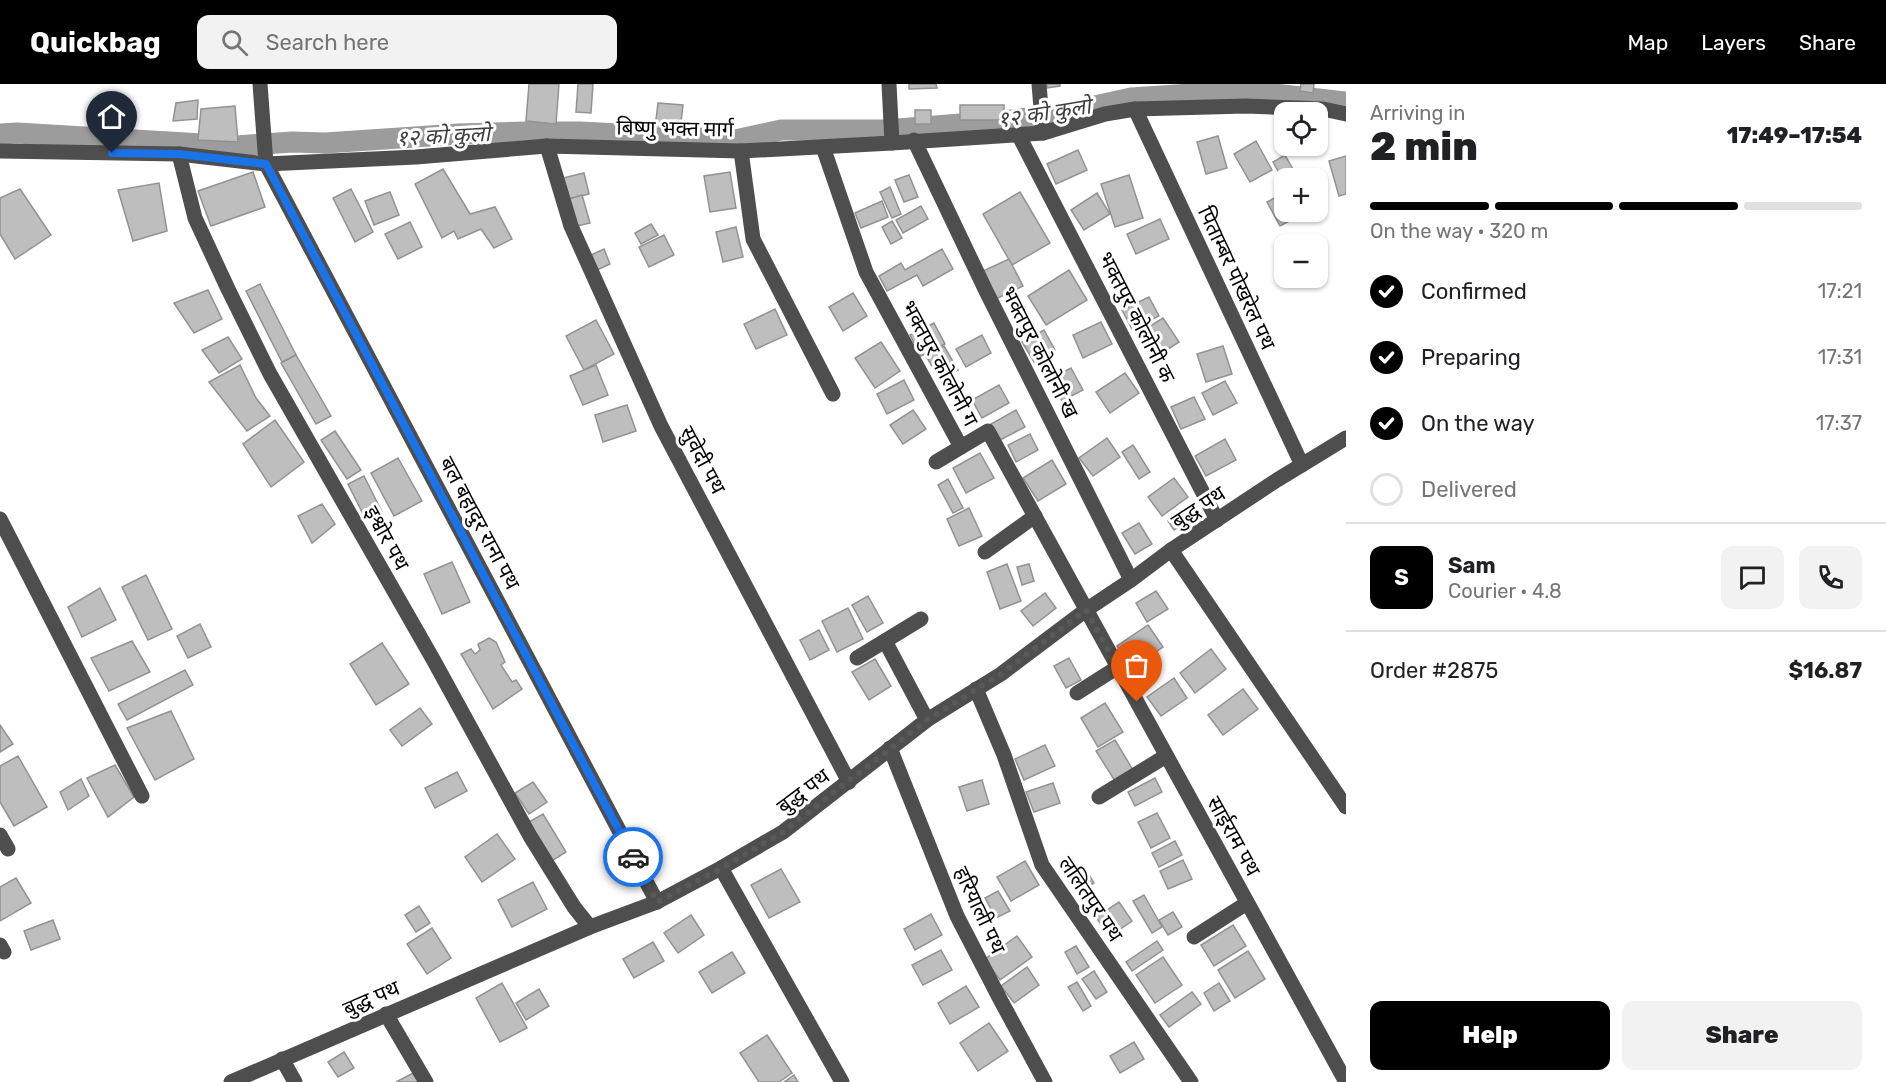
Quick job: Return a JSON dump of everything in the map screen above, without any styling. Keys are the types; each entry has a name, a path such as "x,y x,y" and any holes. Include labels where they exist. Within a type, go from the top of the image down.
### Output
{"street":[{"path":"260,84 266,164"},
{"path":"889,84 892,134"},
{"path":"1039,84 1043,132"},
{"name":"बिष्णु भक्त मार्ग","path":"0,151 179,154 266,164 416,157 547,146 741,151 823,147 892,134 914,140 1043,132 1105,114 1135,109 1246,106 1323,109 1346,114"},
{"name":"पिताम्बर पोखरेल पथ","path":"1135,109 1302,465"},
{"name":"भक्तपुर कोलोनी क","path":"1018,134 1217,520"},
{"name":"भक्तपुर कोलोनी ख","path":"914,140 986,291 1131,580"},
{"name":"सुवेदी पथ","path":"547,146 571,226 661,426 849,782"},
{"name":"भक्तपुर कोलोनी ग","path":"823,147 866,272 961,447 988,431 1086,610"},
{"path":"741,151 753,239 833,394"},
{"name":"इश्वोर पथ","path":"179,154 195,218 270,374 434,661 530,836 574,907 590,927"},
{"name":"बल बहादुर राना पथ","path":"266,164 657,902"},
{"name":"बुद्ध पथ","path":"231,1082 590,927 657,902 722,868 783,832 927,720 1001,674 1171,550 1346,438"},
{"path":"936,462 961,447"},
{"path":"985,552 1035,516"},
{"path":"0,519 141,796"},
{"path":"1171,550 1346,807"},
{"name":"साईराम पथ","path":"1086,610 1346,1082"},
{"path":"857,658 921,619"},
{"path":"885,641 927,720"},
{"path":"1077,693 1118,666"},
{"name":"ललितपुर पथ","path":"976,689 1004,755 1042,865 1191,1082"},
{"name":"हरियाली पथ","path":"890,748 957,916 1045,1082"},
{"path":"1099,797 1166,756"},
{"path":"0,835 8,849"},
{"path":"722,868 842,1082"},
{"path":"1194,937 1247,903"},
{"path":"386,1014 426,1082"},
{"path":"282,1059 295,1082"}],"building":[{"path":"529,84 559,84 556,124 526,121"},
{"path":"578,84 593,84 591,113 576,112"},
{"path":"909,84 936,84 937,88 909,89"},
{"path":"1047,84 1060,84 1060,86 1047,88"},
{"path":"1301,84 1314,84 1313,93 1300,91"},
{"path":"198,100 197,119 173,121 176,103"},
{"path":"658,103 683,105 680,131 655,128"},
{"path":"960,105 1004,105 1004,120 960,120"},
{"path":"235,106 238,142 198,140 201,109"},
{"path":"915,110 931,110 931,124 915,124"},
{"path":"1218,136 1227,168 1206,174 1197,142"},
{"path":"1256,141 1272,170 1250,182 1234,154"},
{"path":"1078,150 1087,170 1056,184 1047,164"},
{"path":"1286,156 1292,168 1276,168 1273,162"},
{"path":"1346,156 1346,194 1339,196 1329,161"},
{"path":"443,169 470,214 495,207 512,239 494,248 481,229 458,239 454,231 442,238 415,184"},
{"path":"253,172 265,207 211,226 198,191"},
{"path":"730,172 736,208 710,212 704,176"},
{"path":"584,173 589,194 569,199 563,178"},
{"path":"909,175 918,197 904,202 895,180"},
{"path":"1129,175 1143,218 1115,227 1101,184"},
{"path":"159,183 167,231 133,241 118,190"},
{"path":"890,187 901,214 892,218 880,192"},
{"path":"20,189 51,235 15,259 0,234 0,198"},
{"path":"351,189 373,232 355,242 333,198"},
{"path":"390,192 399,215 374,225 365,201"},
{"path":"1020,192 1050,243 1012,265 983,214"},
{"path":"1097,193 1110,214 1084,230 1071,210"},
{"path":"582,195 590,223 577,226 569,199"},
{"path":"1274,198 1274,215 1267,202"},
{"path":"882,201 888,217 861,228 855,213"},
{"path":"921,206 928,219 903,233 896,220"},
{"path":"1160,219 1169,239 1136,254 1127,234"},
{"path":"892,221 902,238 891,244 882,227"},
{"path":"410,222 422,247 398,259 385,234"},
{"path":"651,224 658,235 641,244 635,233"},
{"path":"736,227 743,257 723,262 716,232"},
{"path":"664,235 674,255 649,267 639,247"},
{"path":"604,249 610,264 595,271 589,256"},
{"path":"942,249 953,269 923,286 917,275 887,291 879,276 901,263 905,270"},
{"path":"1009,259 1023,286 996,299 983,271"},
{"path":"1069,270 1087,300 1046,325 1028,296"},
{"path":"260,284 296,355 282,362 246,291"},
{"path":"208,290 222,319 194,333 174,303"},
{"path":"853,293 867,316 843,331 829,307"},
{"path":"1149,297 1159,316 1132,329 1122,310"},
{"path":"775,309 787,335 756,349 744,324"},
{"path":"1163,318 1179,342 1153,359 1137,334"},
{"path":"596,320 614,354 584,370 566,336"},
{"path":"1101,322 1112,344 1083,358 1073,335"},
{"path":"934,323 945,344 921,356 910,335"},
{"path":"1044,330 1055,350 1034,362 1022,342"},
{"path":"982,335 991,353 966,367 956,349"},
{"path":"228,337 242,359 219,373 202,350"},
{"path":"881,342 900,371 875,388 855,358"},
{"path":"944,346 958,370 940,380 926,356"},
{"path":"1223,346 1232,374 1206,382 1197,354"},
{"path":"296,355 331,416 316,424 281,363"},
{"path":"240,365 256,398 270,416 247,431 209,382"},
{"path":"596,365 608,395 583,405 570,376"},
{"path":"1071,368 1083,390 1062,401 1050,379"},
{"path":"1125,373 1139,393 1110,413 1096,392"},
{"path":"904,380 914,400 887,414 877,394"},
{"path":"1225,381 1237,403 1213,415 1202,393"},
{"path":"999,385 1009,403 982,418 972,400"},
{"path":"1194,397 1205,419 1181,429 1171,407"},
{"path":"627,405 636,431 603,442 595,415"},
{"path":"913,410 926,429 903,444 890,425"},
{"path":"1016,410 1025,427 1000,440 991,424"},
{"path":"275,420 304,462 271,487 243,444"},
{"path":"335,431 361,470 347,479 321,440"},
{"path":"1030,434 1038,450 1016,462 1008,445"},
{"path":"1107,438 1120,457 1093,476 1079,458"},
{"path":"1225,439 1236,460 1206,476 1195,456"},
{"path":"1133,445 1150,472 1139,479 1122,452"},
{"path":"980,453 994,478 966,493 953,468"},
{"path":"398,458 422,501 394,516 371,473"},
{"path":"1052,460 1066,484 1038,501 1023,478"},
{"path":"364,476 382,512 366,520 348,484"},
{"path":"1174,478 1188,497 1162,516 1148,497"},
{"path":"948,479 963,508 953,513 938,485"},
{"path":"322,504 335,524 312,543 298,516"},
{"path":"1189,507 1195,516 1174,530 1168,521"},
{"path":"969,508 982,536 959,546 947,519"},
{"path":"1139,523 1152,544 1135,554 1122,533"},
{"path":"452,562 470,602 442,614 424,574"},
{"path":"1007,564 1021,601 1000,609 987,572"},
{"path":"1029,564 1034,581 1022,585 1017,567"},
{"path":"146,575 172,629 148,640 122,587"},
{"path":"100,588 116,620 82,637 68,607"},
{"path":"1156,591 1168,609 1147,622 1136,603"},
{"path":"1045,593 1056,608 1033,626 1021,611"},
{"path":"868,596 883,623 867,632 852,605"},
{"path":"848,608 863,639 837,652 822,621"},
{"path":"200,624 211,647 188,658 177,636"},
{"path":"1148,625 1163,647 1132,668 1117,646"},
{"path":"819,630 829,650 810,660 800,640"},
{"path":"489,638 496,642 505,662 501,665 512,682 516,680 522,689 493,709 461,654 471,649 475,654 480,650 478,644"},
{"path":"132,641 150,672 109,691 91,658"},
{"path":"382,643 409,684 376,705 350,664"},
{"path":"1211,649 1226,669 1195,693 1180,673"},
{"path":"1069,658 1081,680 1066,688 1054,666"},
{"path":"875,659 891,686 869,700 852,672"},
{"path":"185,670 193,685 127,720 118,704"},
{"path":"1174,678 1187,698 1161,716 1147,697"},
{"path":"1243,689 1258,709 1223,735 1208,715"},
{"path":"1105,703 1123,732 1098,747 1081,718"},
{"path":"420,708 432,724 402,746 390,730"},
{"path":"171,711 194,759 155,780 127,728"},
{"path":"0,725 13,744 0,752"},
{"path":"1115,740 1133,770 1115,781 1096,751"},
{"path":"1045,745 1055,766 1024,780 1015,759"},
{"path":"18,756 47,807 14,826 0,802 0,766"},
{"path":"115,765 134,797 108,817 87,778"},
{"path":"457,772 467,791 435,808 425,788"},
{"path":"1155,778 1162,792 1135,806 1128,792"},
{"path":"81,779 89,796 68,810 60,792"},
{"path":"982,780 989,804 967,811 959,787"},
{"path":"533,782 547,802 529,814 515,793"},
{"path":"1053,783 1060,803 1034,812 1026,792"},
{"path":"1157,813 1170,838 1151,848 1138,822"},
{"path":"543,814 566,852 550,862 527,823"},
{"path":"497,834 515,859 482,882 465,857"},
{"path":"1175,841 1182,855 1159,867 1152,853"},
{"path":"1183,860 1192,879 1168,889 1160,871"},
{"path":"1025,861 1039,885 1011,901 997,877"},
{"path":"1085,868 1094,883 1077,893 1068,879"},
{"path":"781,869 800,902 769,918 751,885"},
{"path":"16,878 31,903 0,921 0,887"},
{"path":"533,882 547,909 512,927 498,900"},
{"path":"998,891 1010,911 996,918 985,898"},
{"path":"1144,895 1162,927 1152,933 1133,901"},
{"path":"1119,902 1132,921 1109,937 1096,917"},
{"path":"419,906 430,923 416,932 405,915"},
{"path":"1173,912 1182,927 1168,935 1159,920"},
{"path":"931,914 942,935 915,950 904,929"},
{"path":"691,915 704,935 678,953 664,933"},
{"path":"53,920 60,939 31,950 24,931"},
{"path":"1233,925 1246,946 1214,966 1201,945"},
{"path":"432,928 451,958 427,974 407,944"},
{"path":"1017,936 1032,957 1000,980 985,959"},
{"path":"1157,941 1163,950 1132,971 1126,962"},
{"path":"653,942 664,961 634,978 623,959"},
{"path":"1076,946 1089,967 1077,974 1065,952"},
{"path":"941,950 952,970 923,985 912,965"},
{"path":"1248,951 1265,979 1235,998 1218,970"},
{"path":"732,952 745,973 712,993 699,972"},
{"path":"1163,957 1182,985 1155,1003 1136,975"},
{"path":"1027,967 1039,985 1014,1003 1001,986"},
{"path":"1094,971 1107,992 1096,999 1082,979"},
{"path":"1077,982 1091,1006 1083,1011 1068,987"},
{"path":"502,983 527,1028 500,1042 476,998"},
{"path":"1219,983 1230,1001 1214,1011 1204,993"},
{"path":"966,986 979,1007 950,1024 938,1003"},
{"path":"539,989 549,1006 526,1020 516,1003"},
{"path":"1192,992 1201,1004 1169,1027 1160,1015"},
{"path":"989,1023 1008,1051 978,1071 960,1043"},
{"path":"767,1035 792,1073 779,1082 759,1082 740,1053"},
{"path":"1134,1042 1144,1059 1120,1073 1110,1056"},
{"path":"344,1052 354,1068 338,1077 328,1062"},
{"path":"417,1071 423,1082 396,1082"},
{"path":"794,1075 798,1082 784,1082"}],"waterway":[{"name":"१२ को कुलो","path":"885,130 1011,120 1054,115 1131,98 1207,93 1248,91 1346,102"},
{"name":"१२ को कुलो","path":"0,134 17,133 236,146 526,132 580,132 735,140 781,130 886,130"}],"way so far":[{"path":"633,857 657,902 722,868 783,832 927,720 1001,674 1086,610 1137,702"}],"route":[{"path":"112,153 179,154 266,164 633,857"}]}
